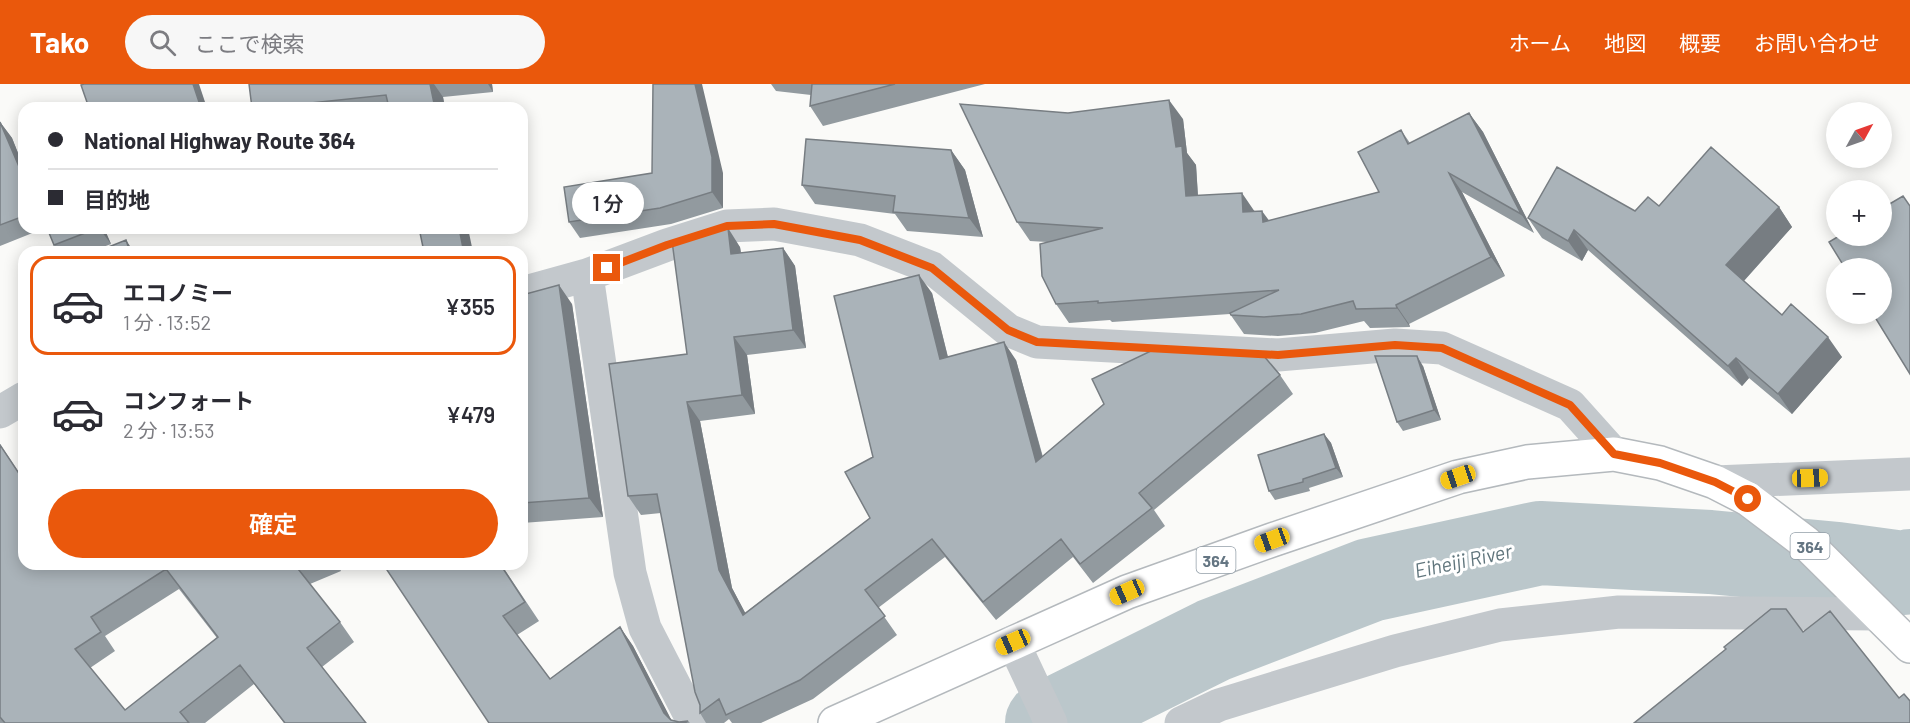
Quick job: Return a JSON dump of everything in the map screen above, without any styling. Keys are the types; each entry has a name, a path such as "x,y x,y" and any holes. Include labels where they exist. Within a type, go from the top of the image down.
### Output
{"highway":[{"name":"364","path":"835,723 1018,653 1127,592 1272,540 1458,477 1527,462 1614,454 1660,463 1715,482 1748,499 1806,543 1910,646"}],"street":[{"path":"528,292 587,275 667,245 727,226 774,224 860,240 932,268 1008,330 1037,342 1278,355 1395,345 1442,348 1570,405 1614,454"},
{"path":"587,275 630,573 645,628 694,723"},
{"path":"0,412 18,402"},
{"path":"1715,482 1910,474"},
{"path":"1180,723 1219,705 1395,651 1500,626 1619,612 1872,608"},
{"path":"1018,653 1050,723"}],"building":[{"path":"193,84 199,102 87,102 81,85"},
{"path":"249,84 430,84 434,102 388,102 386,95 320,102 251,102"},
{"path":"653,84 695,84 712,157 712,192 660,208 569,222 564,187 652,173"},
{"path":"812,84 895,84 810,106"},
{"path":"1169,100 1176,147 1182,146 1186,196 1242,193 1243,212 1262,211 1263,222 1379,192 1358,152 1401,130 1408,144 1469,113 1521,214 1449,173 1491,257 1396,305 1397,308 1356,309 1353,301 1301,314 1264,317 1231,315 1230,313 1279,290 1056,304 1042,276 1040,244 1103,228 1017,222 960,104 1068,113"},
{"path":"0,122 18,164 18,218 0,225"},
{"path":"806,139 951,150 969,218 893,212 895,196 802,185"},
{"path":"1711,147 1779,207 1726,265 1782,315 1791,304 1828,337 1778,394 1736,358 1728,366 1574,230 1568,241 1528,218 1557,167 1635,211 1648,197 1659,206"},
{"path":"1903,196 1910,206 1910,374 1879,324 1892,324 1892,258 1839,258 1831,246 1892,246 1892,202"},
{"path":"728,228 731,254 783,248 793,330 734,337 742,395 687,402 719,570 743,615 870,518 845,472 873,457 834,296 919,275 940,359 1004,342 1036,462 1104,404 1092,379 1155,349 1263,355 1280,375 1139,493 1152,508 1080,564 1061,539 983,602 932,539 865,590 885,616 800,680 726,715 719,699 700,713 657,494 628,496 609,364 687,354 672,241 709,229 709,231"},
{"path":"49,234 82,234 54,245"},
{"path":"420,234 460,234 463,246 423,246"},
{"path":"126,240 128,246 111,246"},
{"path":"559,285 589,498 528,503 528,293"},
{"path":"1375,356 1417,356 1434,410 1397,422"},
{"path":"1324,434 1336,468 1303,479 1303,482 1269,491 1258,455"},
{"path":"0,445 18,472 18,570 164,570 91,617 101,632 75,649 125,710 218,637 167,570 299,570 340,622 307,648 366,723 285,723 240,665 180,712 189,723 5,723 0,717"},
{"path":"387,570 504,570 525,602 503,616 550,679 620,627 664,713 671,720 688,721 685,723 489,723"},
{"path":"1771,609 1786,609 1803,632 1830,611 1899,698 1904,694 1910,701 1910,723 1634,723 1726,649 1724,647"}],"waterway":[{"name":"Eiheiji River","path":"1047,723 1214,640 1370,580 1540,543 1710,552 1838,564 1904,573 1910,571"}],"route":[{"path":"607,268 667,245 727,226 774,224 860,240 932,268 1008,330 1037,342 1278,355 1395,345 1442,348 1570,405 1614,454 1660,463 1715,482 1748,499"}]}
